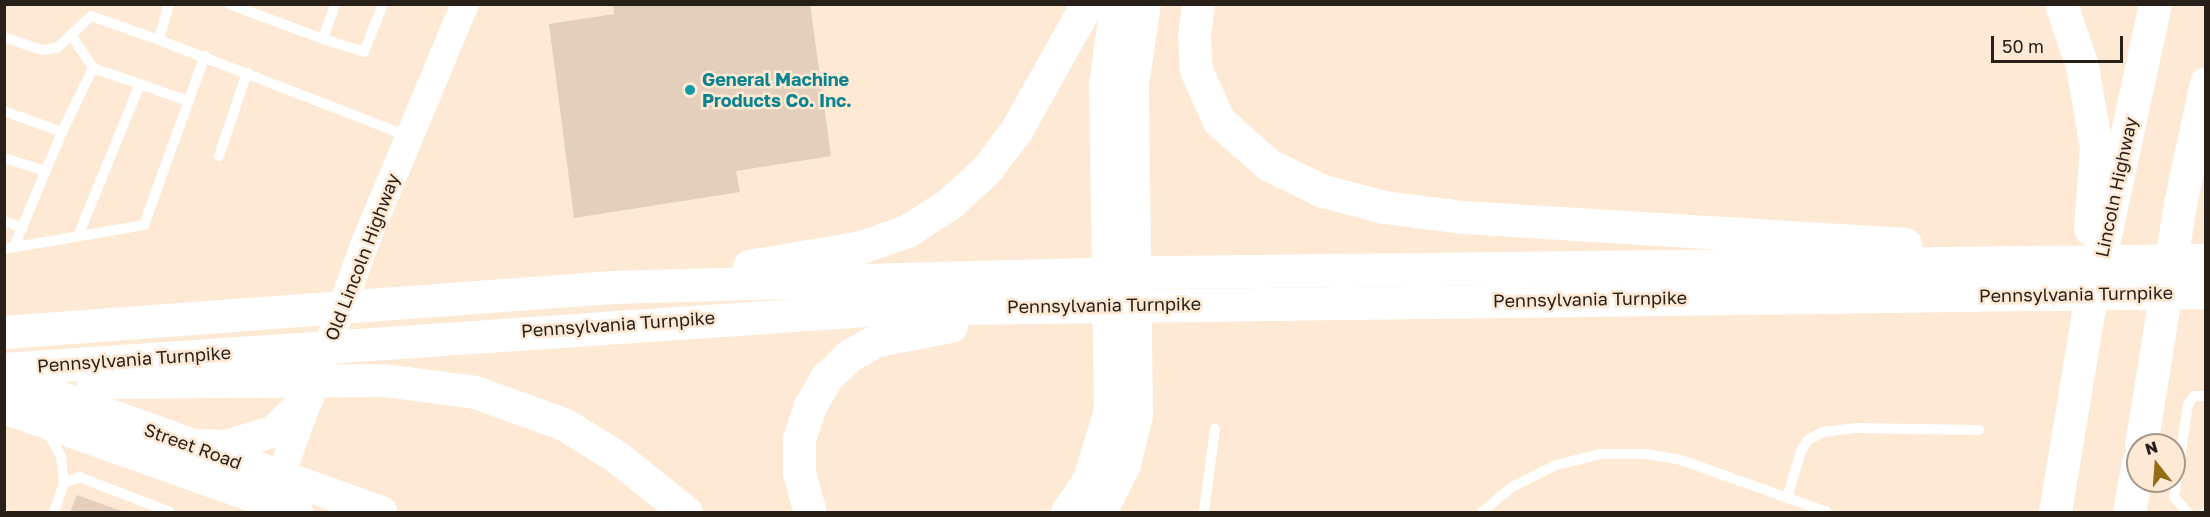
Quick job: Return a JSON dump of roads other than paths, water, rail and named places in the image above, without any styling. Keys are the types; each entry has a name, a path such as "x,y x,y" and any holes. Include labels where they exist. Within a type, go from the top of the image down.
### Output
{"highway":[{"path":"611,287 853,249 927,219 970,186 1003,149 1087,4"},
{"path":"1116,4 1105,84 1122,241"},
{"path":"1100,513 1113,490 1131,438 1124,343 1122,241 1132,84 1144,4"},
{"path":"1198,4 1194,36 1196,70 1219,121 1269,165 1352,200 1463,217 2106,254"},
{"path":"2055,513 2084,332 2106,254 2096,147 2082,66 2061,4"},
{"name":"Lincoln Highway","path":"2106,254 2155,4"},
{"path":"2143,433 2180,203 2205,83"},
{"name":"Pennsylvania Turnpike","path":"4,332 611,287 1159,272 2106,254 2205,260"},
{"name":"Pennsylvania Turnpike","path":"4,369 67,373 303,346 881,309 2205,292"},
{"path":"810,513 799,473 803,422 827,377 862,347 908,331 1144,305"},
{"path":"1067,513 1089,479 1105,432 1124,343"},
{"path":"4,377 67,373 310,385 444,385 505,400 592,440 686,513"},
{"path":"2129,513 2133,493"}],"main road":[{"name":"Old Lincoln Highway","path":"279,502 310,385 409,136 465,4"},
{"name":"Street Road","path":"4,377 173,439 279,502"},
{"path":"173,439 225,446 252,441 290,421 310,385"},
{"name":"Street Road","path":"4,408 279,502 382,513"}],"lane":[{"path":"159,40 169,4"},
{"path":"229,4 364,52 383,4"},
{"path":"323,39 335,4"},
{"path":"4,37 42,50 57,48 91,16 205,56 409,136"},
{"path":"71,35 93,68 189,100"},
{"path":"9,248 144,225 205,56"},
{"path":"9,248 23,228 62,132 93,68"},
{"path":"219,156 247,73"},
{"path":"78,236 140,84"},
{"path":"4,111 62,132"},
{"path":"4,158 46,171"},
{"path":"4,221 23,228"},
{"path":"2187,513 2174,497 2188,404 2194,396 2205,396"},
{"path":"41,422 61,456 64,483 54,513"},
{"path":"1787,498 1801,451 1822,432 1855,428 1979,430"},
{"path":"1204,513 1215,429"},
{"path":"1482,513 1512,487 1556,465 1600,454 1681,460 1827,513"},
{"path":"64,483 79,477 170,513"}],"place":[{"name":"General Machine Products Co. Inc.","path":"690,90"}]}
